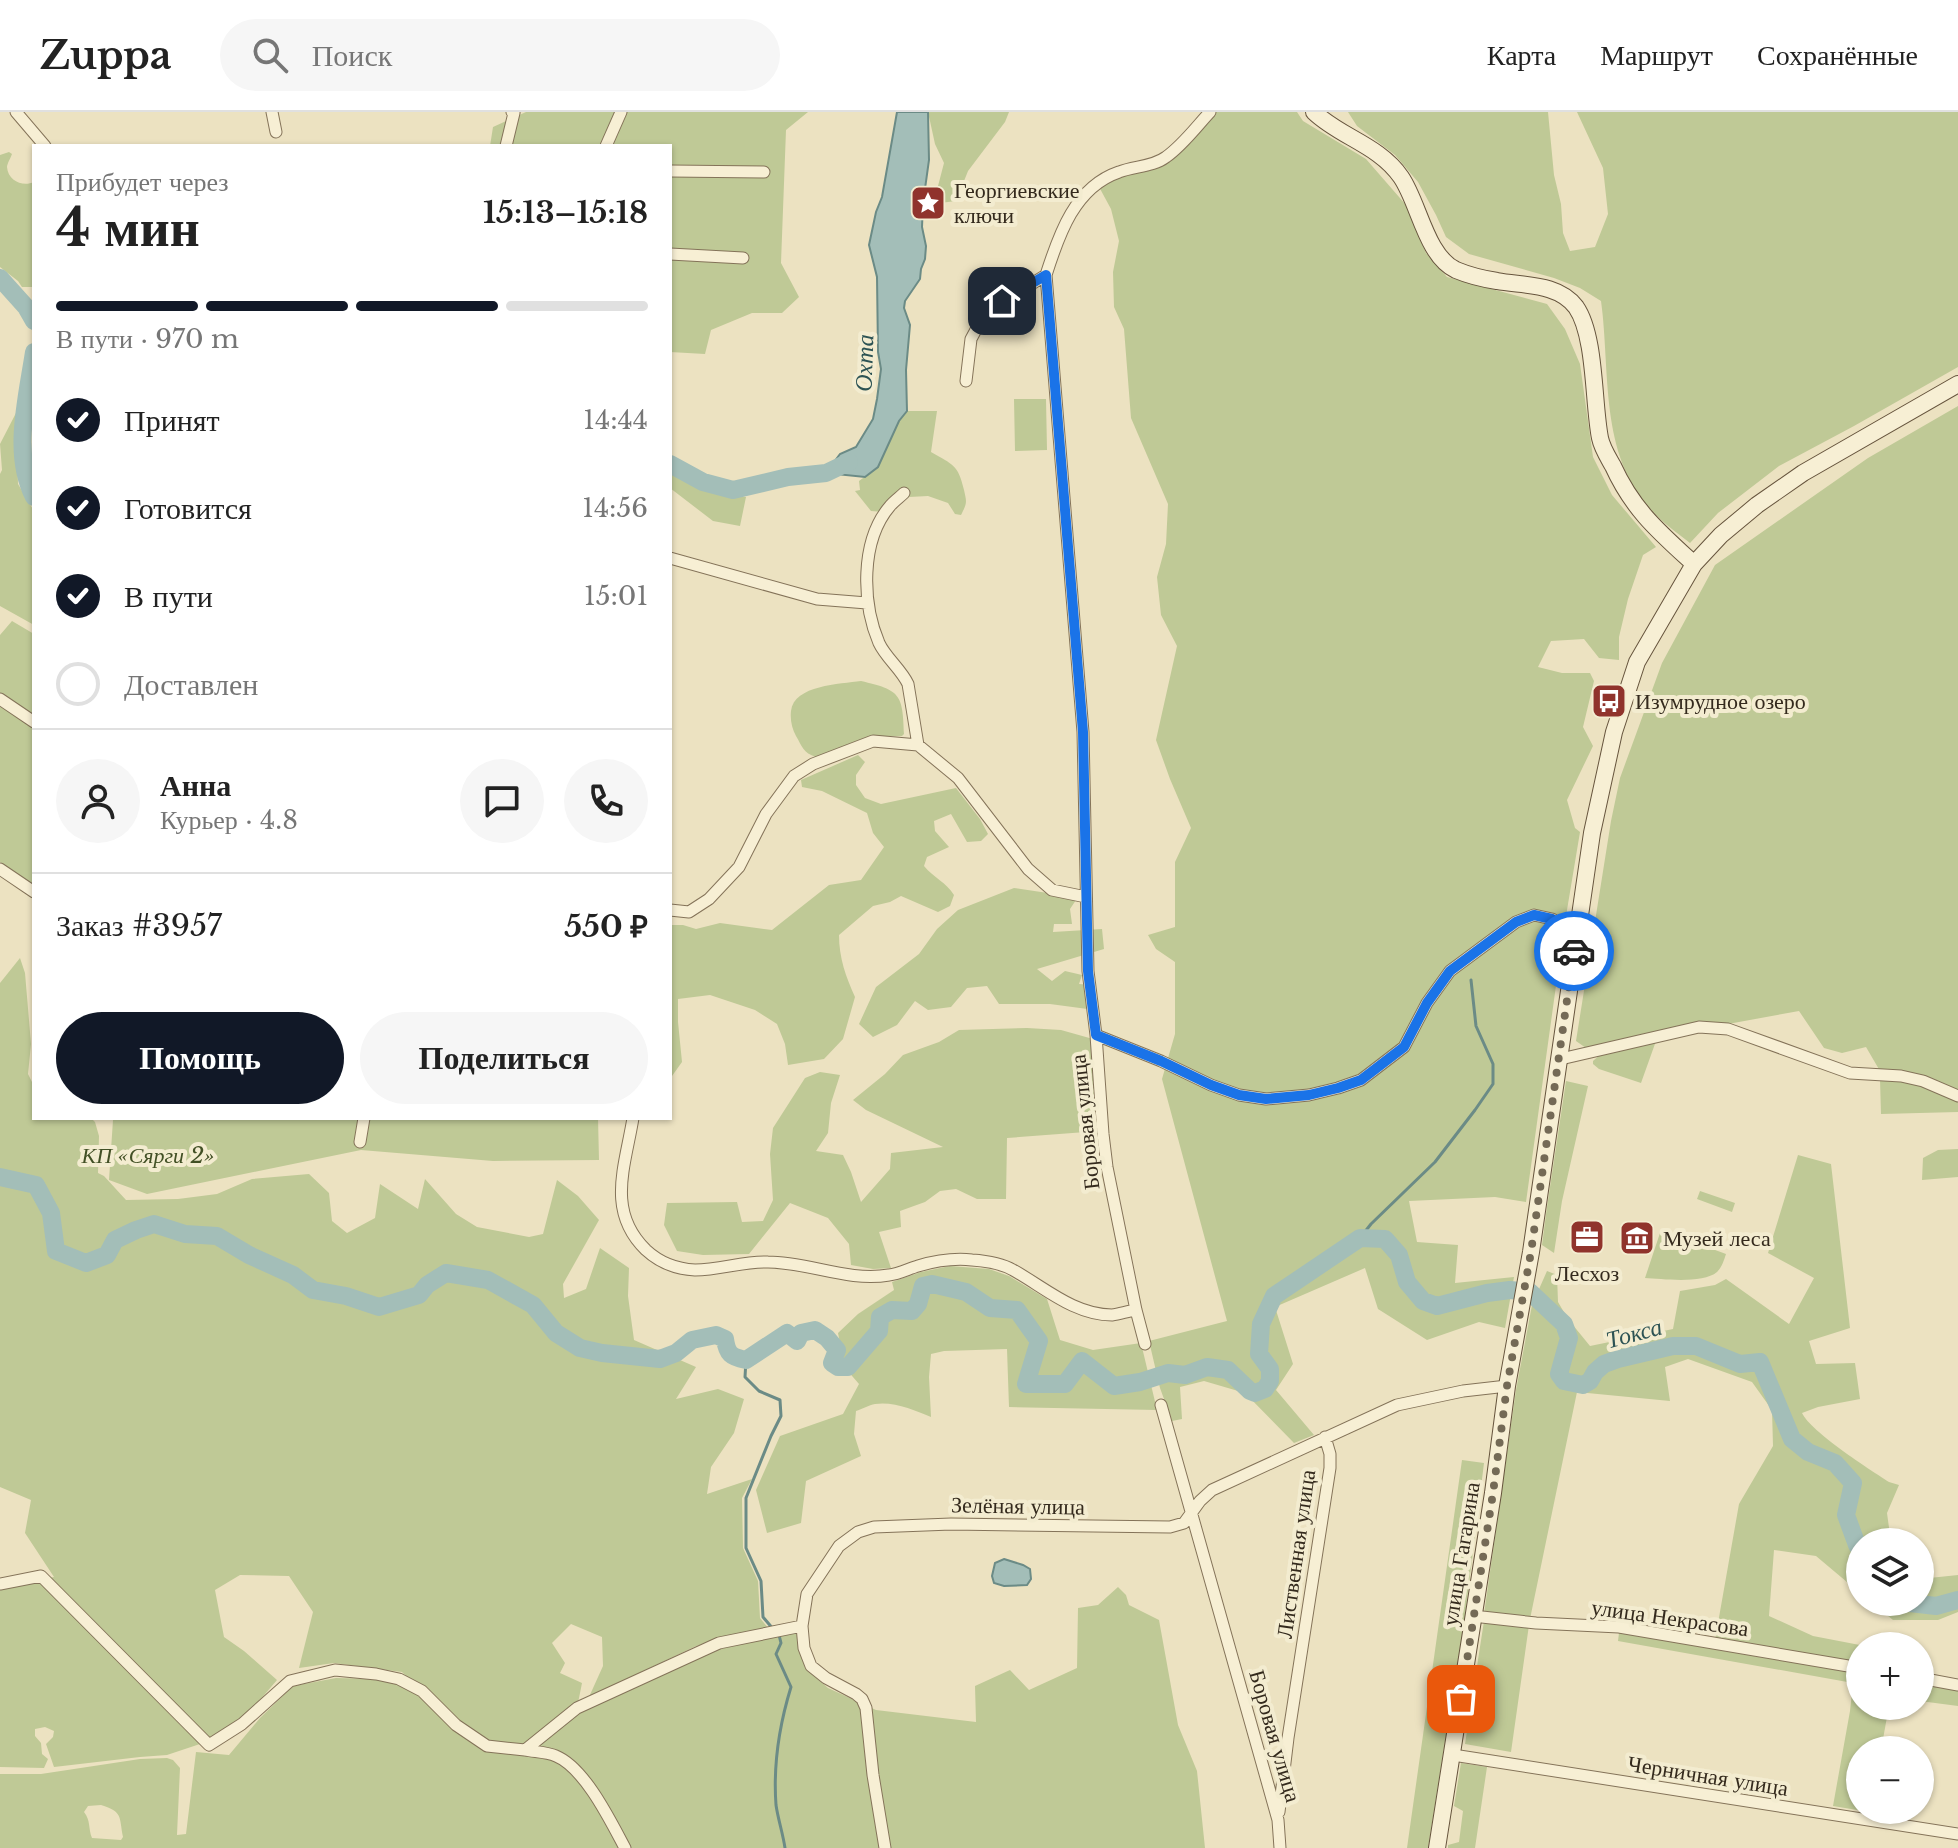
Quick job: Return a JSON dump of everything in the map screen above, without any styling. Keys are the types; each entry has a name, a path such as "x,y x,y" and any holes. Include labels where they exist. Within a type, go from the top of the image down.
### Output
{"main road":[{"path":"1314,112 1391,163 1411,194 1437,253 1454,269 1493,281 1543,287 1559,293 1575,307 1586,329 1601,441 1622,486 1643,516 1694,564"},
{"name":"улица Гагарина","path":"1437,1848 1507,1386 1521,1314 1592,833 1614,732 1637,662 1694,564 1721,535 1803,473 1958,384"}],"street":[{"path":"16,112 43,144"},
{"path":"272,112 276,132"},
{"path":"506,144 513,112"},
{"path":"607,144 621,112"},
{"name":"Боровая улица","path":"1145,1344 1107,1167 1088,971 1083,732 1046,275 1054,249 1075,204 1098,182 1117,172 1165,158 1210,112"},
{"path":"672,171 764,172"},
{"path":"672,254 743,258"},
{"path":"966,381 971,339 985,313 1046,275"},
{"path":"904,493 890,506 874,538 866,575 867,603 879,644 908,684 918,745"},
{"path":"672,559 817,599 867,603"},
{"path":"0,699 32,721"},
{"path":"672,908 689,912 709,899 739,867 766,814 794,776 813,764 873,741 918,745 958,778 1028,869 1052,890 1086,897"},
{"path":"0,869 32,891"},
{"path":"1096,1035 1239,1095 1266,1099 1309,1095 1361,1080 1404,1047 1427,1003 1450,971 1516,922 1534,915 1552,919 1576,934"},
{"path":"1558,1061 1699,1027 1715,1027 1850,1073 1901,1076 1943,1088 1958,1096"},
{"path":"360,1142 364,1120"},
{"path":"633,1120 621,1204 631,1233 653,1257 667,1265 696,1270 768,1262 864,1277 891,1275 949,1259 969,1259 1012,1269 1074,1307 1096,1314 1114,1315 1136,1310"},
{"name":"Зелёная улица","path":"885,1848 866,1708 856,1694 811,1666 804,1648 802,1626 807,1594 839,1546 866,1529 894,1526 1170,1527 1184,1523 1212,1490 1397,1405 1450,1393 1507,1386"},
{"name":"Боровая улица","path":"1161,1405 1278,1820 1280,1848"},
{"name":"Лиственная улица","path":"1278,1820 1330,1468 1325,1437"},
{"path":"0,1584 41,1576 209,1745 242,1724 290,1681 335,1670 399,1679 422,1691 456,1725 487,1746 558,1757 580,1775 625,1848"},
{"name":"улица Некрасова","path":"1473,1616 1619,1627 1846,1666"},
{"path":"525,1750 577,1708 719,1643 802,1626"},
{"path":"1934,1681 1958,1685"},
{"name":"Черничная улица","path":"1453,1755 1958,1834"}],"green space":[{"path":"526,112 808,112 786,130 781,263 799,297 782,313 752,313 711,330 705,354 672,352 672,144 490,144 493,127"},
{"path":"928,112 1009,112 1005,122 968,171 956,201 940,203 938,186 944,163 935,144"},
{"path":"1214,112 1297,112 1303,121 1366,159 1406,205 1426,253 1447,277 1547,304 1565,329 1580,364 1593,457 1612,495 1656,547 1643,555 1628,599 1619,637 1619,660 1599,658 1584,639 1551,641 1538,667 1562,673 1590,673 1594,681 1583,727 1593,746 1567,800 1575,828 1580,832 1526,1202 1495,1197 1409,1201 1417,1242 1458,1245 1455,1283 1514,1277 1505,1328 1479,1322 1427,1340 1378,1309 1365,1268 1275,1307 1293,1364 1276,1390 1314,1435 1294,1443 1245,1393 1204,1381 1180,1387 1182,1419 1172,1421 1160,1388 1149,1341 1227,1321 1162,1079 1175,1034 1175,962 1156,949 1148,935 1175,927 1175,862 1191,828 1156,740 1177,646 1161,615 1157,577 1166,544 1168,504 1131,418 1124,329 1114,307 1113,272 1119,241 1111,209 1098,185 1128,169 1160,167"},
{"path":"1348,112 1548,112 1563,233 1570,251 1595,247 1608,214 1603,168 1577,112 1958,112 1958,367 1779,466 1718,513 1690,543 1657,516 1638,494 1625,469 1611,415 1601,301 1580,288 1554,278 1469,254 1446,237 1418,182 1395,155 1357,126"},
{"path":"12,154 7,167 13,179 21,183 32,182 32,287 22,287 0,267 0,155"},
{"path":"1014,399 1046,399 1047,450 1015,451"},
{"path":"1958,406 1958,1092 1880,1071 1866,1047 1842,1053 1824,1048 1799,1011 1728,1024 1698,1022 1586,1048 1576,1041 1620,778 1662,663 1715,565 1868,458"},
{"path":"907,411 937,411 931,452 957,470 966,500 961,515 955,514 948,503 928,496 909,497 884,512 871,511 855,491 860,490 859,481 878,467 899,421"},
{"path":"16,413 18,484 32,508 32,624 0,606 0,444"},
{"path":"672,470 706,488 746,497 740,526 713,521 672,490"},
{"path":"12,621 32,633 32,884 0,862 0,635"},
{"path":"861,681 884,687 897,696 904,734 871,737 816,757 808,753 792,727 794,702 819,687"},
{"path":"858,755 865,762 856,775 856,785 865,798 881,804 956,788 988,834 981,841 967,842 951,814 934,821 935,831 949,847 927,857 924,866 954,895 950,906 938,912 901,896 873,906 839,935 840,952 855,997 843,1039 824,1059 788,1065 785,1044 777,1024 755,1010 710,995 678,999 682,1062 672,1076 672,925 696,929 720,923 772,930 829,885 861,880 884,847 873,833 867,813 822,791 802,787 801,780"},
{"path":"1014,888 1076,900 1070,909 1072,924 1054,924 1053,932 1102,929 1104,949 1037,969 1052,981 1065,971 1082,975 1079,984 1092,985 1095,1010 1050,1004 999,1004 987,986 967,988 951,1007 928,1010 915,1001 897,1025 873,1037 859,1024 876,987 919,954 937,929 958,910"},
{"path":"20,958 25,973 31,1044 28,1074 32,1082 32,1120 93,1120 99,1136 98,1173 126,1200 178,1199 217,1194 252,1179 309,1174 329,1193 332,1221 347,1233 375,1218 380,1184 418,1209 425,1179 456,1214 477,1227 529,1237 543,1234 557,1180 578,1196 599,1220 563,1284 564,1298 586,1289 600,1248 629,1268 628,1296 634,1340 696,1367 676,1399 718,1389 744,1399 734,1433 711,1467 707,1494 752,1479 742,1498 743,1548 758,1581 760,1618 769,1629 718,1638 694,1647 589,1697 603,1666 602,1637 571,1624 552,1643 565,1663 560,1673 582,1683 577,1708 607,1699 720,1649 796,1632 805,1668 828,1688 876,1710 976,1722 975,1686 1010,1670 1029,1690 1077,1668 1078,1608 1098,1605 1118,1587 1126,1595 1129,1605 1159,1620 1178,1725 1197,1771 1205,1848 0,1848 0,1774 41,1774 140,1759 167,1758 180,1768 177,1835 186,1834 196,1752 229,1755 260,1718 293,1686 336,1678 379,1679 420,1690 402,1672 334,1663 299,1668 313,1612 289,1576 240,1575 215,1590 224,1637 277,1680 249,1713 209,1743 167,1755 54,1767 46,1744 54,1731 45,1727 35,1729 42,1754 48,1759 44,1768 0,1767 0,1587 54,1577 25,1533 31,1500 0,1487 0,983","holes":["101,1805 119,1816 121,1840 92,1838 84,1812 88,1806"]},
{"path":"959,1030 1061,1030 1093,1039 1099,1131 1007,1138 1006,1199 977,1199 956,1189 940,1191 925,1202 900,1211 901,1227 879,1232 891,1268 851,1265 849,1244 828,1218 790,1203 749,1254 703,1255 677,1251 664,1225 667,1203 737,1202 742,1222 763,1221 773,1200 770,1154 773,1128 805,1078 820,1072 840,1075 831,1103 828,1133 816,1151 843,1155 861,1202 890,1169 891,1153 943,1147 866,1110 853,1100 903,1055 939,1042"},
{"path":"1656,1041 1641,1083 1599,1069 1593,1064 1602,1053"},
{"path":"1880,1079 1922,1083 1958,1099 1958,1112 1881,1114"},
{"path":"1566,1081 1588,1086 1562,1201 1554,1253 1542,1245"},
{"name":"КП «Сярги 2»","path":"113,1120 598,1120 599,1160 493,1161 361,1150 147,1194 109,1180"},
{"path":"1958,1149 1958,1177 1922,1180 1923,1158 1938,1150"},
{"path":"1798,1155 1831,1164 1850,1328 1809,1341 1816,1364 1855,1363 1860,1399 1802,1413 1841,1450 1889,1482 1899,1485 1887,1513 1889,1528 1846,1528 1846,1581 1816,1556 1774,1550 1769,1616 1813,1636 1846,1642 1846,1661 1715,1640 1739,1504 1773,1446 1772,1410 1752,1382 1688,1359 1665,1367 1670,1401 1577,1392 1530,1619 1484,1614 1516,1390 1532,1305 1547,1271 1557,1275 1558,1302 1590,1346 1673,1329 1680,1291 1715,1285 1726,1279 1789,1324 1814,1278 1768,1253"},
{"path":"1700,1191 1735,1203 1732,1212 1697,1199"},
{"path":"1661,1230 1726,1254 1720,1268 1711,1276 1702,1278 1645,1278"},
{"path":"950,1266 989,1269 1009,1276 1047,1299 1060,1340 1093,1350 1141,1343 1157,1410 1009,1407 1007,1349 931,1354 931,1417 889,1404 875,1404 856,1411 854,1434 861,1456 806,1481 801,1523 767,1533 756,1490 780,1436 843,1414 859,1384 840,1362 842,1353 838,1333 858,1314 894,1290 892,1282"},
{"path":"1462,1460 1484,1463 1465,1616 1428,1848 1407,1848"},
{"path":"1958,1575 1958,1612 1938,1620 1893,1620 1888,1616 1934,1616 1934,1578"},
{"path":"1484,1621 1529,1625 1511,1752 1465,1744"},
{"path":"1619,1633 1846,1672 1846,1682 1618,1641"},
{"path":"1934,1686 1958,1690 1958,1706 1934,1703"},
{"path":"1848,1720 1886,1720 1884,1736 1846,1736 1846,1808 1833,1806"},
{"path":"1461,1763 1487,1767 1475,1848 1448,1848 1448,1845 1459,1842 1463,1811 1454,1806"}],"water":[{"path":"897,112 928,112 929,160 922,227 925,259 920,279 905,301 904,308 910,325 906,370 907,411 899,421 878,467 865,477 826,473 840,454 856,447 873,419 877,399 881,369 877,277 869,245 882,197"},
{"path":"1004,1559 1030,1569 1031,1579 1027,1585 994,1583 995,1563"}],"waterway":[{"name":"Охта","path":"0,278 32,318"},
{"name":"Охта","path":"32,364 22,445 32,492"},
{"name":"Охта","path":"672,465 703,482 733,490 788,477 826,473 849,462"},
{"path":"1360,1238 1435,1162 1493,1084 1493,1064 1476,1026 1471,980"},
{"path":"0,1177 36,1185 51,1213 56,1251 86,1263 107,1255 115,1240 154,1224 185,1234 217,1236 293,1275 313,1290 346,1296 379,1307 419,1295 427,1285 446,1273 488,1280 533,1305 556,1333 580,1348 602,1353 660,1359 676,1353 692,1340 716,1335 725,1339 731,1354 746,1360 787,1333 797,1341 801,1333 815,1330 837,1350 832,1363 838,1367 848,1367 879,1331 880,1317 892,1310 912,1311 918,1304 923,1286 932,1284 966,1292 990,1308 1017,1310 1039,1341 1026,1384 1065,1384 1082,1361 1114,1386 1168,1373 1185,1375 1207,1367 1228,1370 1255,1393 1265,1389 1270,1381 1270,1369 1259,1354 1261,1324 1274,1296 1360,1238 1385,1239 1399,1255 1407,1282 1423,1301 1437,1306 1487,1293 1510,1290 1530,1292 1564,1324 1569,1338 1559,1374 1564,1381 1583,1385 1604,1364 1673,1346 1696,1346 1740,1364 1760,1362 1792,1439 1808,1452 1835,1463 1853,1483 1846,1515 1851,1528"},
{"path":"746,1360 745,1377 759,1391 780,1400 781,1416 746,1498 746,1548 761,1581 763,1617 774,1630"},
{"name":"Токса","path":"1934,1606 1958,1600"},
{"path":"779,1635 781,1643 776,1654 791,1687 780,1731 775,1775 776,1805 785,1848"}],"way so far":[{"path":"1461,1699 1507,1386 1531,1252 1574,951"}],"place":[{"name":"Георгиевские ключи","path":"928,203"},
{"name":"Изумрудное озеро","path":"1609,701"},
{"name":"Лесхоз","path":"1587,1237"},
{"name":"Музей леса","path":"1637,1238"}],"route":[{"path":"1002,301 1046,275 1083,732 1088,971 1096,1035 1239,1095 1266,1099 1309,1095 1361,1080 1404,1047 1427,1003 1450,971 1516,922 1534,915 1552,919 1576,934 1574,951"}]}
